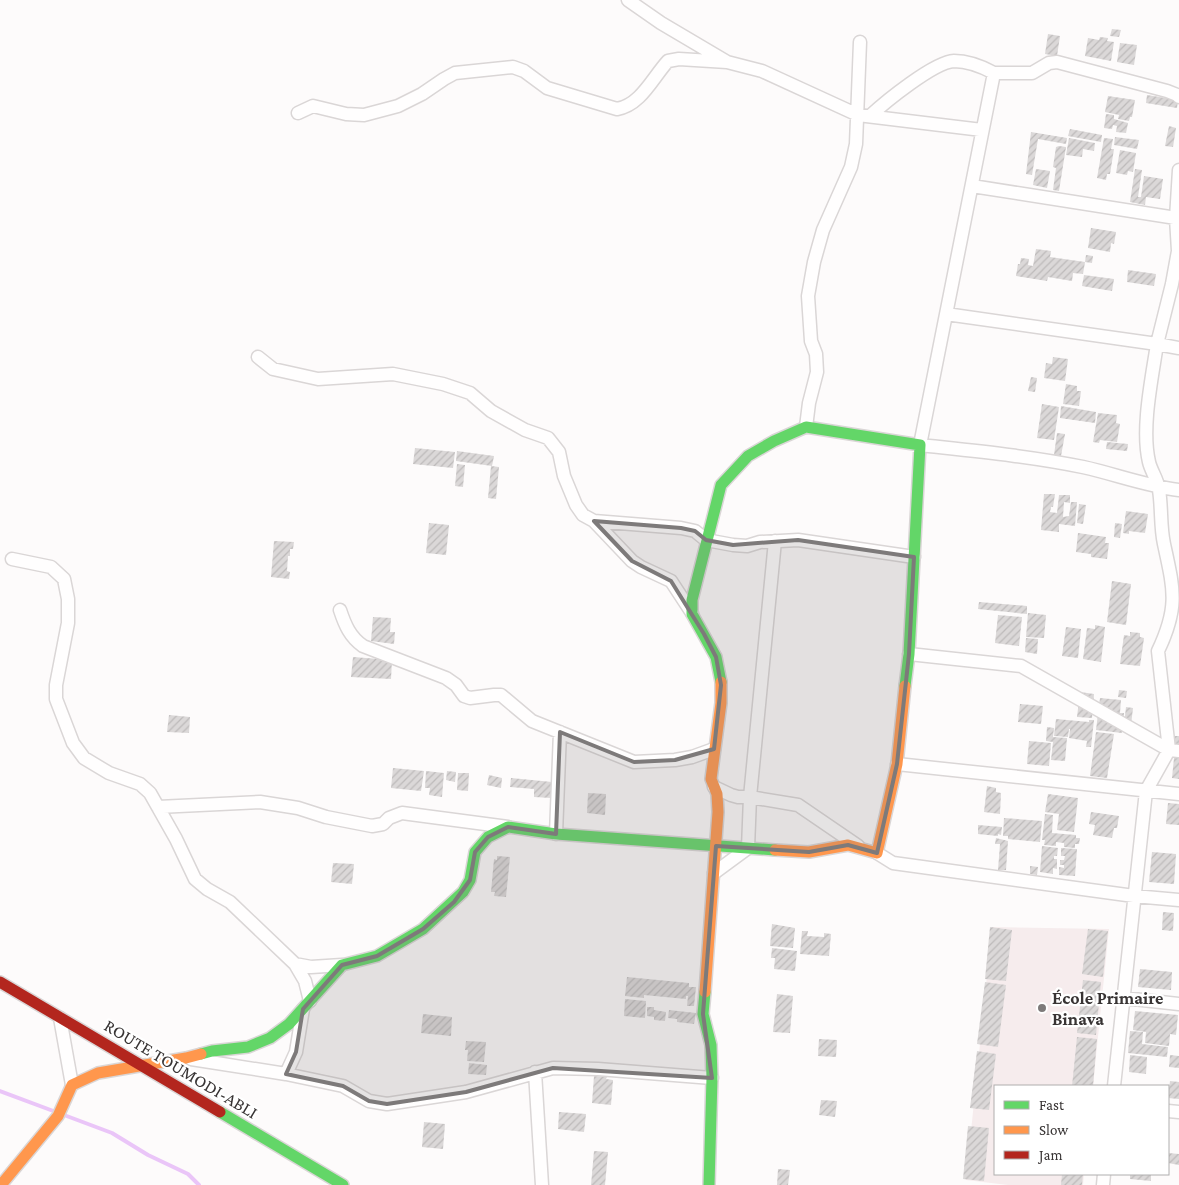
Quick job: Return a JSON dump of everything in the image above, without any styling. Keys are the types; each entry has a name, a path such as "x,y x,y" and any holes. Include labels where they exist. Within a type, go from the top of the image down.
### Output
{"street":[{"path":"628,0 661,23 727,62"},
{"path":"806,427 809,403 817,372 816,354 811,340 808,296 822,230 851,167 864,115 860,42"},
{"path":"298,113 313,106 346,114 364,115 398,106 422,94 454,73 513,66 524,71 547,88 617,109 624,108 641,95 668,60 679,59 727,62 762,71 864,115 982,130"},
{"path":"864,115 929,71 951,61 966,62 994,73 1032,74 1049,63 1057,62 1167,91 1179,97"},
{"path":"877,853 897,764 909,654 920,445 994,73"},
{"path":"1114,1085 1146,791 1174,750 1158,651 1169,637 1176,622 1178,602 1164,543 1159,488 1148,462 1146,430 1157,344 1172,284 1178,250 1176,218 1179,170"},
{"path":"972,186 1176,218"},
{"path":"946,314 1179,348"},
{"path":"258,357 273,369 318,379 393,374 443,384 470,393 491,411 525,430 548,438 559,452 564,476 576,505 632,561 671,581 716,657 719,667 721,703 711,779 716,794 718,812 703,1014 710,1045 712,1078 710,1185"},
{"path":"692,614 692,600 721,485 748,456 774,441 806,427 920,445 1037,458 1104,472 1159,488 1179,490"},
{"path":"594,521 681,528 695,531 706,540 733,545 747,546 760,542 798,540 914,557"},
{"path":"748,848 750,797 775,541"},
{"path":"12,559 51,566 64,578 68,599 68,623 58,671 56,699 74,743 84,758 109,773 140,784 150,793 195,879 207,890 230,902 295,964 305,981 307,1005 296,1052 286,1074"},
{"path":"340,610 354,640 363,646 446,678 456,685 464,696 470,698 501,696 532,721 634,762 674,760 692,757 714,749"},
{"path":"909,654 1021,666 1174,750"},
{"path":"556,834 560,732"},
{"path":"897,764 1179,794"},
{"path":"714,787 731,795 798,805 859,846 877,853 893,863 1134,896 1179,900"},
{"path":"158,807 237,805 260,802 298,808 334,819 372,826 383,824 389,818 402,814 556,834 716,846 809,852 838,845 859,846"},
{"path":"295,964 311,967 342,965 377,956 422,929 463,892 470,880 475,852 488,837 508,827"},
{"path":"714,874 748,848"},
{"path":"72,1085 98,1073 248,1046 270,1038 289,1024 342,965"},
{"name":"ROUTE TOUMODI-ABLI","path":"0,982 343,1185"},
{"path":"1124,998 1179,1004"},
{"path":"1,1185 58,1116 72,1085 60,1018"},
{"path":"186,1058 286,1074 343,1086 369,1101 387,1104 466,1092 553,1068 572,1067 712,1078"},
{"path":"535,1072 542,1185"}],"highlighted area":[{"path":"594,521 681,528 695,531 706,540 733,545 798,540 914,557 909,654 897,764 877,853 848,845 809,852 716,846 703,1014 712,1078 553,1068 466,1092 387,1104 369,1101 343,1086 286,1074 296,1052 303,1009 342,965 377,956 423,929 454,902 470,880 475,852 488,837 508,827 556,834 560,732 634,762 675,760 714,749 721,685 716,657 704,634 671,581 632,561"}],"shaded area":[{"name":"École Primaire Binava","path":"992,927 1109,929 1093,1085 994,1085 994,1175 1084,1175 1083,1185 1008,1185 966,1180"}],"building":[{"path":"1112,29 1121,30 1119,37 1110,36"},
{"path":"1048,34 1060,36 1057,56 1045,54"},
{"path":"1100,37 1108,38 1107,41 1114,42 1111,61 1085,56 1088,38 1099,40"},
{"path":"1120,43 1137,45 1134,65 1117,62"},
{"path":"1147,95 1178,100 1177,108 1146,103"},
{"path":"1108,96 1135,100 1132,117 1130,117 1129,121 1118,119 1119,115 1105,112"},
{"path":"1106,114 1114,115 1114,119 1128,123 1126,133 1116,132 1117,126 1113,125 1112,129 1104,128"},
{"path":"1169,126 1176,128 1173,147 1165,146"},
{"path":"1070,129 1102,135 1101,142 1068,136"},
{"path":"1031,132 1067,138 1066,144 1038,139 1032,175 1026,174"},
{"path":"1115,137 1139,140 1137,149 1114,145"},
{"path":"1069,138 1095,143 1094,151 1083,149 1082,157 1066,155"},
{"path":"1104,138 1113,139 1111,149 1114,149 1110,174 1107,174 1106,180 1097,178"},
{"path":"1056,147 1066,147 1059,191 1053,190 1056,168 1053,167"},
{"path":"1120,150 1136,153 1133,172 1128,171 1127,175 1116,173"},
{"path":"1036,169 1050,171 1047,188 1033,185"},
{"path":"1135,169 1142,170 1138,197 1141,197 1144,176 1163,179 1160,199 1146,197 1145,205 1130,202"},
{"path":"1091,228 1116,232 1114,244 1111,243 1110,252 1088,248"},
{"path":"1036,249 1051,251 1050,257 1085,262 1083,274 1073,273 1072,281 1048,277 1047,281 1016,276 1021,258 1029,259 1028,265 1033,266"},
{"path":"1086,255 1093,256 1092,263 1085,262"},
{"path":"1128,270 1156,274 1154,286 1127,282"},
{"path":"1084,275 1114,279 1112,291 1082,286"},
{"path":"1053,357 1068,359 1065,381 1044,378 1046,363 1052,364"},
{"path":"1031,377 1037,378 1035,392 1028,391"},
{"path":"1066,384 1077,386 1077,391 1081,391 1079,406 1063,404"},
{"path":"1042,404 1059,407 1054,440 1037,438"},
{"path":"1061,406 1096,412 1095,423 1060,418"},
{"path":"1098,413 1117,415 1116,423 1120,424 1117,442 1100,440 1099,443 1093,442"},
{"path":"1057,433 1065,434 1061,456 1054,455"},
{"path":"1107,442 1128,444 1127,451 1106,449"},
{"path":"415,448 455,452 453,468 413,464"},
{"path":"457,451 494,456 492,466 456,461"},
{"path":"457,464 465,465 463,487 455,486"},
{"path":"491,466 499,467 496,499 488,498"},
{"path":"1044,494 1055,494 1053,507 1051,507 1050,512 1057,513 1059,495 1070,495 1070,503 1064,502 1063,517 1069,516 1071,502 1077,502 1075,526 1059,524 1059,532 1041,530"},
{"path":"1079,504 1086,505 1083,524 1077,523"},
{"path":"1126,511 1148,514 1145,533 1129,531 1129,534 1123,533"},
{"path":"429,523 449,525 446,555 426,553"},
{"path":"1115,523 1122,524 1120,538 1114,537"},
{"path":"1078,533 1106,537 1105,543 1109,543 1107,559 1091,557 1091,554 1076,552"},
{"path":"274,541 294,542 293,549 290,549 290,556 288,556 287,571 290,572 289,579 271,577"},
{"path":"1112,581 1131,584 1126,625 1107,622"},
{"path":"979,602 1027,606 1027,614 978,609"},
{"path":"1028,613 1046,615 1044,638 1026,637"},
{"path":"998,615 1022,617 1019,646 995,643"},
{"path":"373,617 391,618 390,632 395,632 394,644 371,641"},
{"path":"1095,625 1105,627 1101,662 1083,659 1087,628 1095,629"},
{"path":"1066,627 1081,629 1078,658 1062,656"},
{"path":"1130,632 1140,633 1140,637 1144,638 1140,666 1120,664 1124,635 1130,636"},
{"path":"1026,638 1038,639 1037,654 1025,652"},
{"path":"353,657 392,660 391,679 351,677"},
{"path":"1119,690 1127,691 1126,698 1118,697"},
{"path":"1080,692 1094,694 1092,718 1077,717"},
{"path":"1100,698 1121,700 1120,713 1124,713 1122,733 1096,730"},
{"path":"1020,704 1043,706 1041,724 1018,722"},
{"path":"1126,707 1133,708 1131,725 1124,725"},
{"path":"169,715 190,717 189,733 167,732"},
{"path":"1056,719 1089,722 1089,720 1094,720 1091,747 1086,747 1087,741 1069,738 1070,729 1068,737 1054,736"},
{"path":"1047,727 1054,728 1053,737 1067,738 1065,761 1051,760 1053,742 1046,741"},
{"path":"1096,732 1114,734 1107,778 1090,776"},
{"path":"1174,736 1179,736 1179,746 1173,745"},
{"path":"1029,741 1051,743 1049,766 1027,764"},
{"path":"1174,758 1179,758 1179,779 1172,778"},
{"path":"393,768 424,771 421,791 391,788"},
{"path":"426,771 444,773 442,797 429,795 430,788 425,788"},
{"path":"447,771 456,772 455,782 446,780"},
{"path":"458,773 469,773 468,791 457,790"},
{"path":"489,775 502,778 501,788 487,785"},
{"path":"511,778 552,782 551,798 534,797 534,789 510,787"},
{"path":"987,786 996,788 996,792 1001,793 1000,814 984,812"},
{"path":"588,793 606,794 605,815 587,813"},
{"path":"1048,794 1078,798 1074,832 1057,830 1059,814 1045,812"},
{"path":"1168,803 1179,804 1179,825 1166,824"},
{"path":"1091,812 1119,816 1117,828 1114,828 1112,838 1093,835 1095,825 1089,824"},
{"path":"1045,814 1053,815 1052,833 1076,835 1076,838 1080,838 1079,844 1075,844 1075,848 1064,847 1064,843 1056,842 1056,846 1044,845 1045,840 1042,840"},
{"path":"1004,818 1042,821 1040,842 1008,839 1008,836 1003,836"},
{"path":"978,825 1002,827 1001,835 978,834"},
{"path":"996,838 1008,841 1006,870 998,870 1000,844 995,844"},
{"path":"1042,846 1058,848 1057,856 1054,856 1054,859 1057,859 1057,869 1053,868 1053,874 1040,872"},
{"path":"1061,848 1077,849 1075,876 1059,875 1059,867 1064,868 1064,865 1060,865 1060,860 1064,860 1065,856 1061,856"},
{"path":"1152,852 1176,854 1174,884 1149,882"},
{"path":"497,856 510,857 506,897 494,896 495,892 491,892 494,859 497,860"},
{"path":"333,863 354,864 352,884 331,882"},
{"path":"1030,866 1038,867 1037,875 1030,874"},
{"path":"1163,912 1174,913 1173,931 1162,930"},
{"path":"772,924 795,928 793,948 770,946"},
{"path":"990,927 1012,930 1006,981 985,979"},
{"path":"1088,929 1108,931 1103,977 1082,974"},
{"path":"802,931 808,931 807,936 824,937 824,933 831,934 829,956 800,954"},
{"path":"772,948 797,951 795,971 774,969 775,958 771,958"},
{"path":"1140,969 1172,972 1171,990 1138,987"},
{"path":"627,977 689,983 689,987 696,987 694,1006 687,1006 688,996 686,996 686,999 644,995 644,998 625,996"},
{"path":"1083,980 1101,982 1096,1035 1077,1033"},
{"path":"985,982 1006,985 998,1047 977,1044"},
{"path":"777,994 793,996 790,1033 773,1032"},
{"path":"625,999 646,1001 645,1018 624,1016"},
{"path":"647,1007 654,1007 654,1010 666,1012 665,1021 654,1020 654,1017 647,1016"},
{"path":"669,1010 696,1013 694,1024 677,1022 677,1019 668,1018"},
{"path":"1135,1011 1178,1015 1176,1035 1170,1034 1169,1046 1145,1043 1146,1032 1133,1030"},
{"path":"423,1014 452,1017 451,1036 421,1033"},
{"path":"1130,1031 1143,1032 1142,1044 1168,1047 1167,1057 1128,1053"},
{"path":"1077,1037 1097,1039 1093,1085 1072,1085"},
{"path":"819,1039 837,1040 836,1057 818,1056"},
{"path":"466,1041 486,1042 484,1062 467,1061 468,1050 465,1050"},
{"path":"977,1051 996,1054 989,1110 970,1108"},
{"path":"1130,1055 1147,1057 1146,1074 1129,1072"},
{"path":"1170,1055 1179,1056 1179,1068 1169,1067"},
{"path":"469,1063 487,1065 486,1075 468,1074"},
{"path":"594,1076 607,1077 606,1079 613,1080 611,1105 592,1103"},
{"path":"1170,1081 1179,1082 1179,1099 1169,1098"},
{"path":"821,1100 837,1101 835,1117 819,1115"},
{"path":"559,1112 586,1114 584,1132 558,1129"},
{"path":"424,1122 445,1124 443,1149 422,1147"},
{"path":"968,1126 989,1128 984,1181 963,1179"},
{"path":"594,1151 608,1152 605,1185 591,1185"},
{"path":"1169,1153 1179,1154 1179,1165 1169,1163"},
{"path":"778,1169 790,1170 788,1185 777,1185"},
{"path":"1062,1175 1083,1175 1082,1185 1061,1185"},
{"path":"1130,1175 1151,1175 1151,1181 1130,1179"}],"waterway":[{"path":"0,1091 56,1112"},
{"path":"64,1115 112,1133 148,1155 188,1174 199,1185"}],"traffic: fast":[{"path":"721,682 716,657 692,614 692,600 721,485 748,456 774,441 806,427 920,445 909,654 905,686"},
{"path":"201,1054 248,1047 270,1038 289,1024 342,965 377,956 423,929 463,892 470,880 475,852 488,837 508,827 556,834 775,850"},
{"path":"705,992 703,1014 711,1045 712,1078 709,1185"},
{"path":"220,1112 343,1185"}],"traffic: slow":[{"path":"705,992 718,812 717,794 711,779 721,703 721,682"},
{"path":"775,850 809,852 848,845 877,853 897,764 905,686"},
{"path":"1,1185 58,1116 72,1085 98,1073 201,1054"}],"traffic: jam":[{"path":"0,982 220,1112"}],"place":[{"name":"École Primaire Binava","path":"1042,1008"}]}
